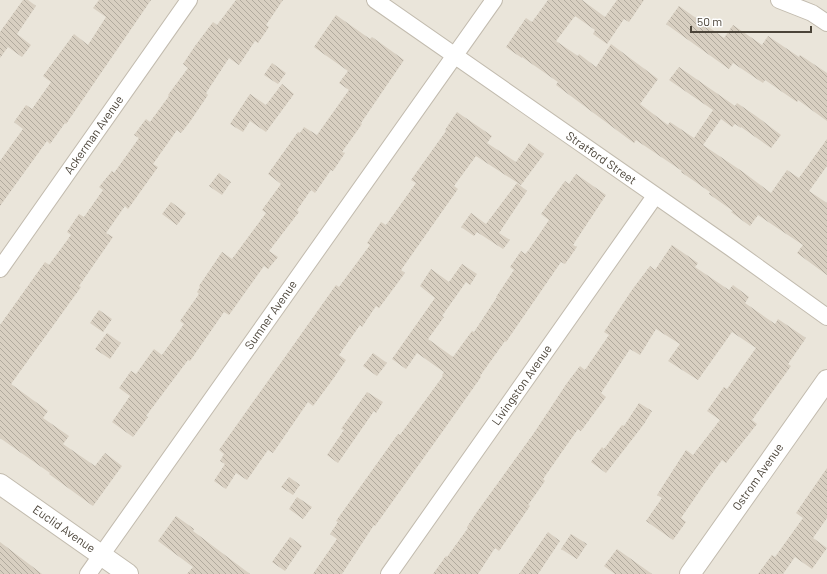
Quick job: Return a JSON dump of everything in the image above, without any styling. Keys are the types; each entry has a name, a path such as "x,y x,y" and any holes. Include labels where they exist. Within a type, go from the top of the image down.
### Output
{"street":[{"name":"Ackerman Avenue","path":"0,269 189,0"},
{"name":"Stratford Street","path":"375,0 731,248 827,317"},
{"name":"Sumner Avenue","path":"88,574 494,0"},
{"path":"779,0 812,14 827,23"},
{"name":"Livingston Avenue","path":"389,574 655,196"},
{"name":"Ostrom Avenue","path":"690,574 827,380"},
{"name":"Euclid Avenue","path":"0,484 128,574"}],"shaded area":[{"path":"0,0 827,0 827,574 0,574"}],"building":[{"path":"23,0 28,0 36,6 17,34 31,45 22,57 8,47 0,58 0,32"},
{"path":"99,0 151,0 66,124 65,123 50,144 47,141 0,206 0,161 23,129 14,122 26,105 32,109 51,82 43,76 74,34 88,45 106,17 93,8"},
{"path":"236,0 283,0 266,25 269,27 258,43 255,41 239,65 229,58 206,93 208,95 189,123 181,133 177,130 153,164 158,167 128,209 125,206 106,233 113,237 79,286 81,287 11,384 48,411 43,418 69,436 63,444 95,466 105,453 122,466 93,506 49,474 50,473 0,438 0,325 45,262 49,265 71,235 67,232 79,214 84,217 103,190 99,187 112,171 114,173 139,138 134,135 146,119 150,122 169,96 168,95 188,68 183,64 195,46 213,22 217,25"},
{"path":"548,0 582,0 605,17 617,0 644,0 629,22 624,19 607,44 593,34 595,30 575,16 556,41 578,56 579,54 596,67 611,44 658,79 640,104 668,125 670,122 694,138 713,110 669,80 679,67 735,106 737,103 756,116 781,135 771,148 741,127 735,124 732,127 721,119 703,145 771,193 787,170 799,178 827,139 827,166 809,191 827,203 827,275 797,253 803,245 758,215 750,226 731,212 733,211 709,194 710,192 681,172 682,171 636,140 634,143 556,85 558,82 506,47 526,18 532,22"},
{"path":"679,6 724,38 733,25 762,45 768,36 799,57 800,55 827,73 827,121 798,100 797,102 765,80 763,83 733,63 729,69 666,24"},
{"path":"336,15 370,39 372,37 404,60 342,152 345,153 333,171 331,170 315,193 311,190 297,210 299,212 269,251 278,257 268,269 264,266 229,315 224,312 190,361 188,360 146,416 148,417 133,437 112,422 130,396 119,388 131,371 136,374 154,349 162,355 184,324 180,321 199,294 197,292 200,287 199,286 222,252 232,259 266,213 262,210 281,184 268,174 298,132 300,133 304,127 317,135 349,90 339,83 348,71 314,47"},
{"path":"272,63 286,73 278,84 264,75"},
{"path":"282,84 294,94 266,132 250,121 243,132 230,124 250,94 266,105"},
{"path":"457,112 492,136 487,143 516,162 529,143 544,154 521,185 476,156 454,186 458,189 401,270 405,273 379,308 376,306 362,327 360,325 339,355 346,360 313,406 308,402 273,453 268,450 247,480 236,473 226,489 214,481 225,464 220,461 224,454 219,450 336,285 339,287 370,245 367,243 381,222 386,225 416,183 411,180 446,131 445,130"},
{"path":"219,173 231,182 222,195 209,186"},
{"path":"576,174 606,195 573,245 577,247 565,264 561,262 445,428 375,526 374,525 342,574 313,574 337,539 330,534 338,522 336,521 398,434 400,435 443,376 442,375 444,372 417,353 406,369 392,359 435,298 420,286 431,269 449,282 462,264 477,274 470,285 466,282 428,339 453,357 472,331 474,332 497,297 514,270 510,267 521,251 525,254 528,251 549,220 541,214 565,181 569,184"},
{"path":"517,183 527,191 499,233 510,240 503,249 477,232 474,236 461,227 471,213 486,224"},
{"path":"171,202 186,213 177,225 162,214"},
{"path":"672,245 698,263 695,267 729,290 733,285 749,297 745,303 775,324 778,319 806,338 788,364 791,366 752,420 757,424 726,463 722,460 703,486 681,518 686,522 673,540 646,521 662,498 657,495 686,450 693,455 720,420 707,411 724,387 727,389 756,348 732,332 698,380 668,361 680,344 656,329 640,355 630,349 601,393 606,397 581,431 578,429 543,479 545,481 528,505 530,506 499,551 495,548 478,574 433,574 468,528 467,527 477,512 534,433 567,383 580,366 585,370 609,335 604,332 632,290 650,266 655,270"},
{"path":"99,310 112,319 103,332 90,323"},
{"path":"107,333 121,343 110,359 95,349"},
{"path":"373,353 387,363 377,376 363,366"},
{"path":"367,392 383,402 376,413 374,411 338,463 327,455 344,430 341,429"},
{"path":"639,403 652,411 644,424 606,473 591,462 602,447 604,449 622,425 624,426"},
{"path":"827,468 827,518 813,538 827,548 812,569 795,557 783,574 758,574 772,555 775,557 803,518 796,513"},
{"path":"289,477 300,485 293,495 281,487"},
{"path":"297,497 312,507 303,519 289,509"},
{"path":"176,516 194,529 193,531 250,574 187,574 193,567 158,541"},
{"path":"548,532 560,541 538,574 519,574"},
{"path":"571,534 587,544 577,559 561,549"},
{"path":"290,537 302,546 285,571 272,562"},
{"path":"0,542 42,574 0,574"},
{"path":"617,549 652,574 615,574 604,566"}]}
